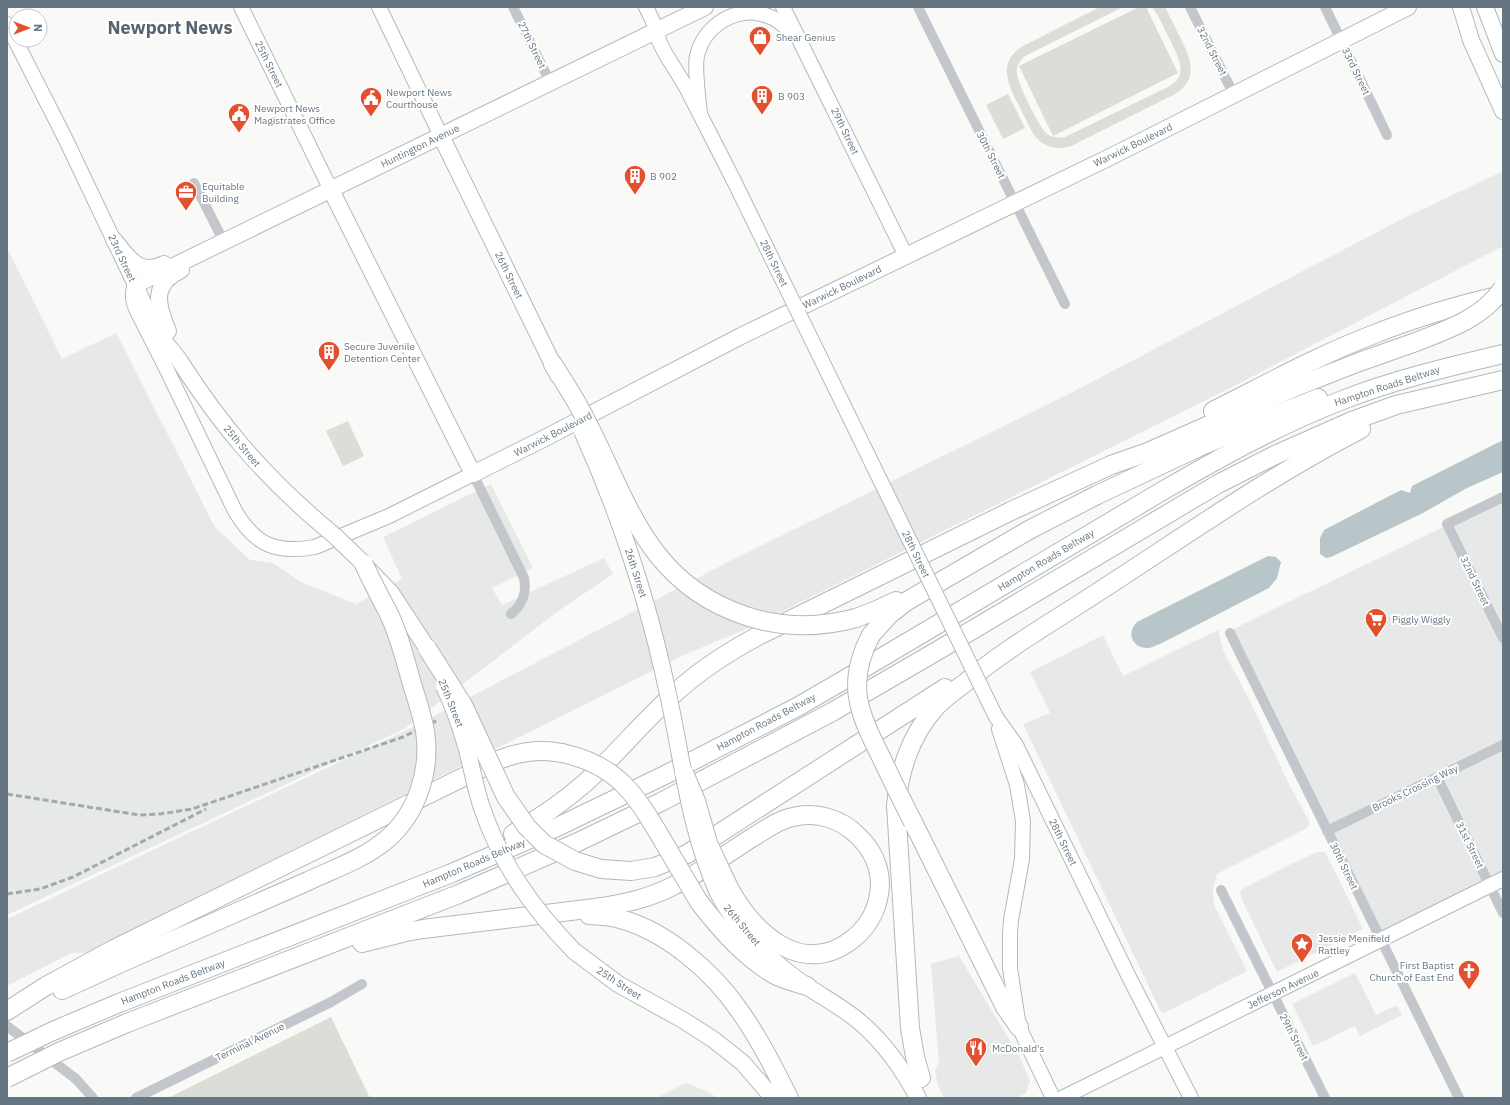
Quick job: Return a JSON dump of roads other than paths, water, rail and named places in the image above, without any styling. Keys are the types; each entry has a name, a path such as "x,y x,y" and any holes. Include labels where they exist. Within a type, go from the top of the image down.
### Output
{"highway":[{"path":"410,890 449,865 506,838 555,807 600,769 674,693 696,675 740,645 1011,511 1111,465 1148,452 1301,385 1449,329 1472,317 1492,300 1503,288"},
{"path":"1111,465 1149,442 1325,355 1408,321 1458,306 1503,295"},
{"path":"1019,1027 1005,1007 866,727 857,694 858,668 870,635 899,607 948,577 1029,530 1146,471 1258,422 1378,375 1459,352 1482,347 1503,346"},
{"name":"Hampton Roads Beltway","path":"7,1053 59,1028 119,1003 410,890 486,858 619,798 799,706 1151,498 1256,439 1339,401 1364,392 1428,372 1503,354"},
{"path":"553,364 644,536 663,562 684,583 723,608 752,618 789,625 811,626 838,623 877,610 917,590 948,577"},
{"name":"Hampton Roads Beltway","path":"7,1078 127,1023 246,978 465,891 578,842 661,802 832,712 937,652 1212,488 1264,460 1305,441 1396,405 1503,380"},
{"path":"427,648 463,705 506,797 527,827 544,844 575,861 601,869 632,871 645,870 660,866 687,854 954,682 990,662 1210,519 1329,445 1370,424 1434,396"},
{"path":"7,1011 46,986 358,860 374,850 398,828 411,809 420,789 424,775 426,742 422,716 394,626 364,564"},
{"path":"921,1078 915,1057 910,1028 896,829 898,787 906,756 919,729 940,703 990,662"},
{"path":"7,1015 313,850 505,756 534,751 562,752 577,756 596,764 610,773 629,789 652,822 699,902 711,917 742,950 759,964 776,975 807,986"},
{"path":"246,978 306,963 358,944 406,932 561,913 620,904 649,897 695,874 772,826 794,816 804,815 833,819 848,827 866,844 873,854 878,867 880,879 878,903 867,925 849,942 832,950 821,953 797,952 782,947 768,938 723,891 708,843 696,801 684,773"},
{"path":"561,913 609,917 630,922 657,934 693,960 707,973 738,1009 763,1047 789,1098"}],"main road":[{"name":"25th Street","path":"241,7 473,474"},
{"name":"26th Street","path":"379,7 553,364"},
{"name":"28th Street","path":"646,7 657,30 659,41 686,87 734,181 996,717 1016,746 1129,977 1192,1098"},
{"name":"Huntington Avenue","path":"135,285 705,7"},
{"name":"29th Street","path":"783,7 906,256"},
{"name":"Warwick Boulevard","path":"272,546 288,550 302,550 315,547 389,516 741,336 1234,95 1408,7"},
{"path":"1461,7 1471,40 1503,111"},
{"path":"1485,7 1503,54"},
{"path":"700,114 697,56 705,36 722,20 745,13 768,15 786,26 803,47"},
{"name":"23rd Street","path":"7,24 114,240 135,285 132,292 133,302 137,311 235,511 249,532 258,540 272,546"},
{"path":"114,240 133,263 144,268 154,269 178,257 194,255"},
{"path":"180,362 162,317 159,298 160,289 164,282 172,274 183,269 194,255"},
{"name":"25th Street","path":"135,285 158,333 180,362 202,397 236,441 278,486 336,537 391,593 427,648 455,710 482,807 498,847 514,877 531,902 546,921 574,951 618,984 683,1020 714,1040 742,1064 773,1098"},
{"name":"26th Street","path":"571,399 610,499 642,590 662,664 684,773"},
{"path":"996,717 1017,785 1023,821 1022,860 1011,920 1009,949 1010,968 1019,1027 1053,1098"},
{"name":"Jefferson Avenue","path":"1062,1098 1503,879"},
{"name":"26th Street","path":"723,891 733,917 758,946 807,986 832,1001 862,1024 898,1066 918,1098"},
{"path":"921,1078 929,1098"}],"street":[{"name":"27th Street","path":"513,7 550,82"},
{"name":"30th Street","path":"918,7 1065,304"},
{"name":"32nd Street","path":"1190,7 1234,95"},
{"name":"33rd Street","path":"1324,7 1387,135"},
{"path":"194,183 224,242"},
{"name":"25th Street","path":"473,474 524,578 525,595 518,609 511,614"},
{"name":"32nd Street","path":"1503,497 1447,524 1503,638"},
{"name":"30th Street","path":"1230,633 1459,1098"},
{"name":"Brooks Crossing Way","path":"1327,831 1503,745"},
{"name":"31st Street","path":"1436,778 1503,913"},
{"name":"29th Street","path":"1221,890 1325,1098"},
{"name":"Terminal Avenue","path":"136,1098 324,1005 362,984"},
{"path":"7,1026 76,1079 93,1098"}],"railway":[{"path":"7,794 139,815 160,814 192,809 403,737 438,720"},
{"path":"7,894 40,889 73,877 206,809"}],"place":[{"name":"Shear Genius","path":"760,56"},
{"name":"B 903","path":"762,116"},
{"name":"Newport News Courthouse","path":"371,118"},
{"name":"Newport News Magistrates Office","path":"239,134"},
{"name":"B 902","path":"635,196"},
{"name":"Equitable Building","path":"186,212"},
{"name":"Secure Juvenile Detention Center","path":"329,372"},
{"name":"Piggly Wiggly","path":"1376,638"},
{"name":"Jessie Menifield Rattley","path":"1302,964"},
{"name":"First Baptist Church of East End","path":"1469,990"},
{"name":"McDonald's","path":"976,1068"}],"district":[{"name":"Newport News","path":"170,27"}]}
